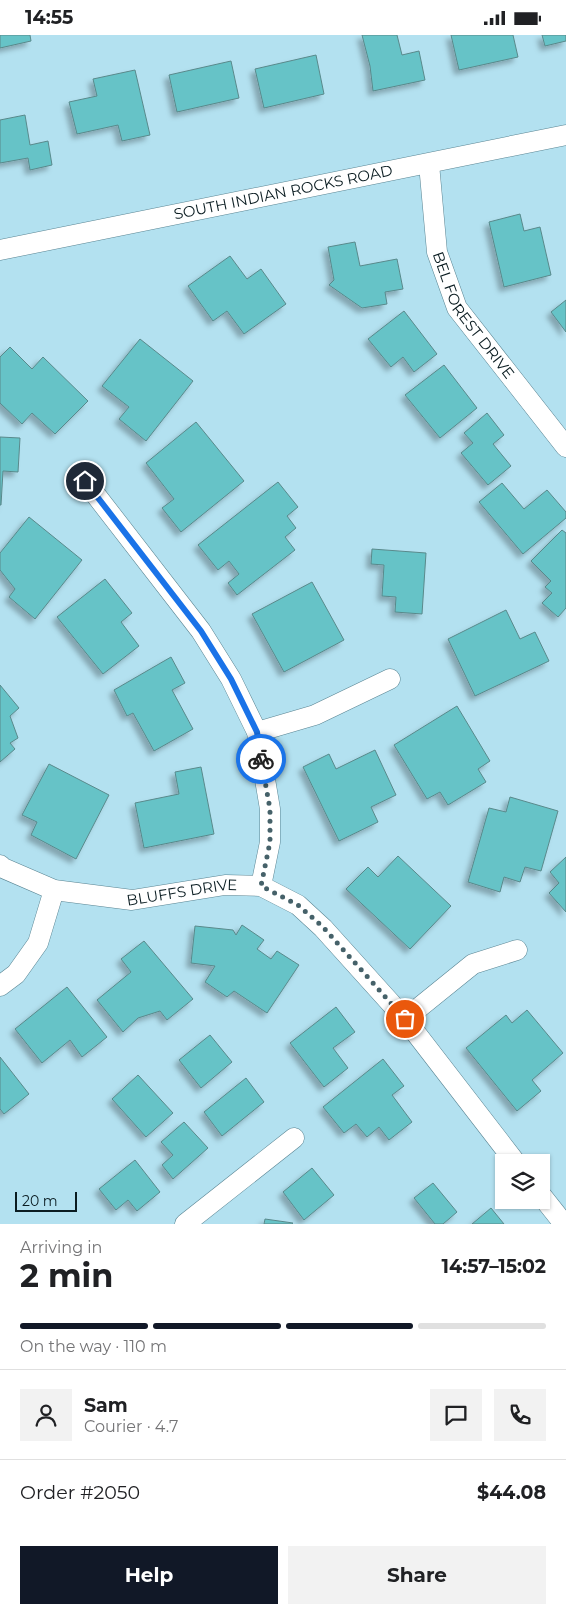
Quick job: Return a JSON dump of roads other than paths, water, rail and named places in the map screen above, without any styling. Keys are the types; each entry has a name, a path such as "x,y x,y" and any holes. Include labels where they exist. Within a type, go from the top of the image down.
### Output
{"street":[{"name":"SOUTH INDIAN ROCKS ROAD","path":"0,250 566,135"},
{"name":"BEL FOREST DRIVE","path":"429,164 436,252 457,308 566,447"},
{"path":"85,481 201,631 231,679 257,732 270,809 270,842 261,886"},
{"path":"257,732 315,715 390,679"},
{"name":"BLUFFS DRIVE","path":"0,865 54,890 132,900 225,885 261,886 298,905 323,927 405,1019 509,1154"},
{"path":"0,987 16,974 38,943 54,890"},
{"path":"405,1019 473,963 517,950"},
{"path":"188,1223 294,1138"},
{"path":"550,1206 564,1224"}]}
